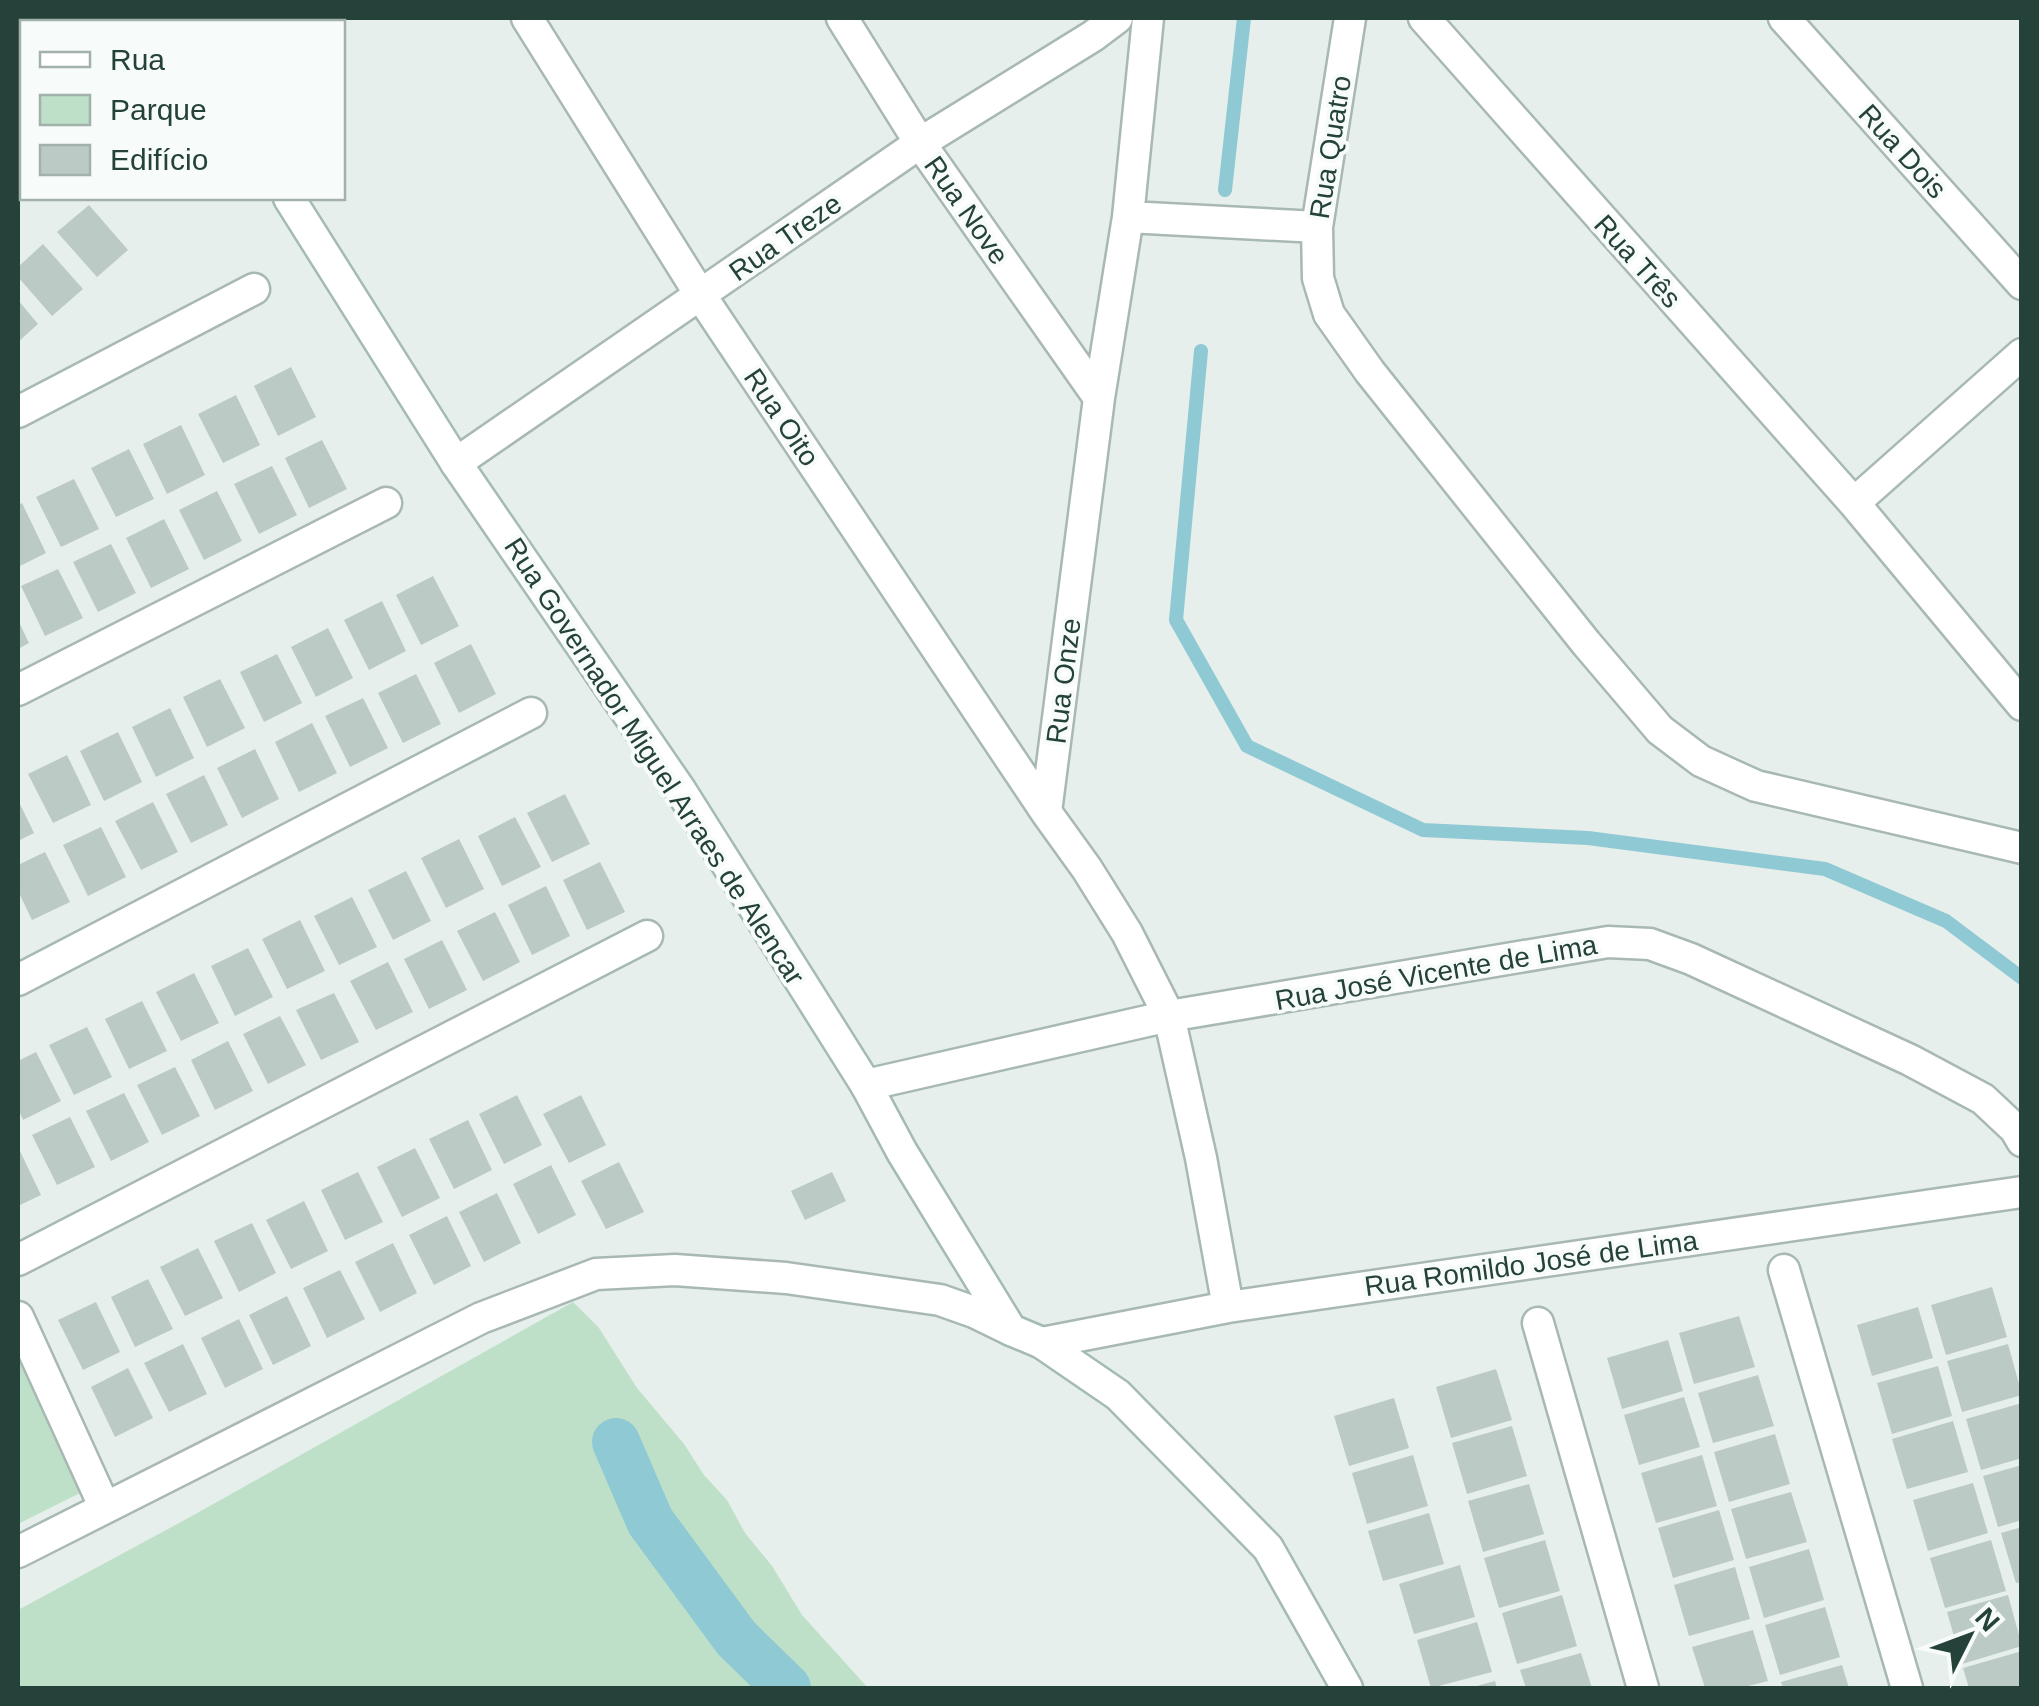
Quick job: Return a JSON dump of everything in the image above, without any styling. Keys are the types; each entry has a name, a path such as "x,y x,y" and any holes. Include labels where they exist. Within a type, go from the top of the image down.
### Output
{"street":[{"name":"Rua Oito","path":"527,18 701,296 1046,812"},
{"name":"Rua Nove","path":"842,18 920,143 1099,398"},
{"name":"Rua Treze","path":"456,463 920,143 1118,18"},
{"name":"Rua Onze","path":"1046,812 1099,398 1128,217 1148,18"},
{"name":"Rua Quatro","path":"1350,18 1317,227 1318,278 1328,314 1586,644 1660,730 1700,760 1756,786 2022,848"},
{"name":"Rua Três","path":"1424,18 1854,503 2022,705"},
{"name":"Rua Dois","path":"1784,18 2022,284"},
{"name":"Rua Governador Miguel Arraes de Alencar","path":"290,200 456,463 681,791 866,1085 902,1152 1012,1330"},
{"path":"1128,217 1317,227"},
{"path":"18,412 254,289"},
{"path":"1854,503 2022,354"},
{"path":"18,690 386,503"},
{"path":"18,980 532,713"},
{"path":"1046,812 1088,869 1127,933 1169,1016 1201,1158 1228,1308"},
{"path":"18,1260 647,936"},
{"name":"Rua José Vicente de Lima","path":"866,1085 1169,1016 1608,942 1650,944 1691,959 1939,1076 1982,1099 2015,1129 2022,1141"},
{"name":"Rua Romildo José de Lima","path":"1042,1343 1228,1308 2022,1192"},
{"path":"18,1552 482,1318 596,1274 675,1270 786,1278 940,1300 1042,1343 1118,1395 1268,1548 1347,1688"},
{"path":"1784,1270 1907,1688"},
{"path":"18,1317 105,1508"},
{"path":"1538,1322 1643,1688"}],"green space":[{"path":"573,1302 599,1328 637,1388 727,1500 802,1615 868,1688 18,1688 18,1610"},
{"path":"18,1352 86,1490 18,1524"}],"building":[{"path":"20,40 20,80 18,77"},
{"path":"89,205 128,250 97,277 57,232"},
{"path":"43,244 83,289 52,316 18,277 18,267"},
{"path":"18,300 38,324 18,342"},
{"path":"291,367 316,417 278,436 254,386"},
{"path":"236,395 260,445 223,463 198,414"},
{"path":"181,425 205,475 167,494 143,444"},
{"path":"322,440 347,489 309,508 285,458"},
{"path":"129,449 154,499 116,517 91,468"},
{"path":"272,466 297,515 259,534 234,484"},
{"path":"74,479 99,529 61,547 36,497"},
{"path":"217,491 242,541 204,560 179,510"},
{"path":"22,503 46,553 18,567 18,505"},
{"path":"164,519 189,569 151,588 126,538"},
{"path":"111,544 136,593 98,612 73,562"},
{"path":"58,569 83,618 45,636 21,586"},
{"path":"433,576 459,626 421,645 396,595"},
{"path":"382,601 406,651 369,670 344,620"},
{"path":"18,620 29,643 18,649"},
{"path":"328,628 353,678 316,697 291,647"},
{"path":"471,644 496,694 459,713 434,663"},
{"path":"277,654 302,703 264,722 240,672"},
{"path":"416,674 441,724 403,743 378,693"},
{"path":"220,679 245,728 207,747 183,697"},
{"path":"363,698 388,748 350,767 325,716"},
{"path":"170,708 194,758 156,777 132,727"},
{"path":"312,723 337,773 299,792 275,742"},
{"path":"118,732 142,782 104,801 80,751"},
{"path":"255,749 279,799 242,818 217,768"},
{"path":"67,755 91,805 53,823 28,774"},
{"path":"204,775 228,825 191,843 166,794"},
{"path":"565,794 590,844 552,862 527,813"},
{"path":"18,800 34,833 18,841"},
{"path":"153,802 178,852 141,870 115,821"},
{"path":"515,817 541,867 502,886 478,836"},
{"path":"101,827 126,877 88,896 63,845"},
{"path":"459,839 484,889 446,908 421,858"},
{"path":"45,852 70,902 32,920 18,891 18,865"},
{"path":"600,862 625,912 587,930 563,880"},
{"path":"406,871 431,921 393,940 368,890"},
{"path":"546,886 570,936 532,955 508,905"},
{"path":"352,897 377,947 339,965 314,916"},
{"path":"495,912 520,962 483,981 457,931"},
{"path":"300,920 325,971 287,989 262,939"},
{"path":"442,940 467,990 429,1009 404,959"},
{"path":"248,948 273,997 235,1016 211,966"},
{"path":"388,962 413,1012 376,1030 350,981"},
{"path":"194,973 219,1023 181,1041 156,992"},
{"path":"334,993 359,1042 321,1060 296,1010"},
{"path":"142,1001 167,1051 129,1069 105,1019"},
{"path":"280,1016 306,1065 268,1084 243,1034"},
{"path":"87,1027 112,1077 74,1095 49,1045"},
{"path":"228,1041 253,1091 215,1110 191,1060"},
{"path":"36,1052 61,1101 23,1120 18,1109 18,1061"},
{"path":"175,1067 200,1116 162,1135 137,1085"},
{"path":"124,1093 149,1142 111,1161 86,1111"},
{"path":"517,1095 542,1145 504,1164 479,1114"},
{"path":"581,1095 606,1145 569,1163 543,1114"},
{"path":"70,1117 95,1167 57,1185 32,1135"},
{"path":"468,1120 492,1170 454,1189 429,1139"},
{"path":"18,1147 41,1195 18,1206"},
{"path":"415,1148 440,1198 402,1217 377,1167"},
{"path":"619,1162 644,1212 606,1229 581,1181"},
{"path":"551,1165 576,1215 538,1234 513,1184"},
{"path":"358,1172 383,1222 345,1240 321,1190"},
{"path":"832,1172 846,1201 805,1220 791,1191"},
{"path":"497,1193 521,1243 484,1262 459,1212"},
{"path":"304,1201 328,1251 291,1269 266,1220"},
{"path":"447,1216 471,1266 434,1285 409,1235"},
{"path":"252,1223 276,1273 239,1292 214,1241"},
{"path":"393,1243 417,1293 380,1312 355,1262"},
{"path":"198,1248 223,1298 185,1316 160,1267"},
{"path":"340,1270 365,1319 327,1338 303,1288"},
{"path":"148,1279 173,1329 135,1347 111,1297"},
{"path":"1992,1287 2007,1337 1946,1355 1931,1305"},
{"path":"287,1296 311,1346 273,1365 249,1315"},
{"path":"96,1302 120,1352 83,1370 58,1320"},
{"path":"1918,1307 1933,1358 1872,1376 1857,1325"},
{"path":"1739,1316 1755,1367 1694,1384 1679,1333"},
{"path":"239,1319 263,1369 225,1388 201,1338"},
{"path":"1668,1340 1683,1391 1622,1409 1607,1358"},
{"path":"183,1344 207,1394 169,1412 144,1363"},
{"path":"2008,1344 2022,1395 1962,1412 1947,1361"},
{"path":"1938,1366 1952,1416 1892,1434 1877,1383"},
{"path":"128,1368 153,1418 115,1437 91,1387"},
{"path":"1496,1369 1512,1420 1451,1438 1436,1387"},
{"path":"1758,1375 1774,1426 1713,1443 1698,1393"},
{"path":"1684,1397 1700,1447 1639,1465 1624,1415"},
{"path":"1394,1398 1409,1448 1349,1466 1334,1416"},
{"path":"2022,1403 2022,1458 1981,1470 1966,1419"},
{"path":"1953,1421 1968,1472 1907,1489 1892,1439"},
{"path":"1512,1426 1527,1476 1467,1494 1452,1443"},
{"path":"1775,1434 1790,1484 1729,1502 1714,1452"},
{"path":"1413,1455 1428,1506 1367,1524 1352,1473"},
{"path":"1702,1455 1717,1506 1656,1523 1641,1473"},
{"path":"2022,1465 2022,1520 1998,1527 1983,1476"},
{"path":"1973,1483 1988,1533 1928,1551 1913,1500"},
{"path":"1529,1484 1544,1534 1483,1552 1468,1501"},
{"path":"1791,1492 1807,1542 1746,1559 1731,1509"},
{"path":"1719,1510 1734,1560 1673,1578 1658,1528"},
{"path":"1429,1513 1444,1564 1383,1581 1368,1531"},
{"path":"2022,1527 2022,1582 2016,1583 2001,1533"},
{"path":"1545,1540 1560,1591 1499,1608 1484,1558"},
{"path":"1991,1540 2006,1591 1945,1608 1930,1558"},
{"path":"1809,1549 1824,1600 1764,1618 1749,1567"},
{"path":"1460,1565 1475,1617 1414,1634 1399,1584"},
{"path":"1735,1567 1750,1619 1689,1636 1674,1585"},
{"path":"1562,1595 1577,1646 1517,1664 1502,1613"},
{"path":"2008,1595 2022,1646 1962,1664 1947,1612"},
{"path":"1825,1607 1840,1657 1780,1675 1765,1625"},
{"path":"1477,1622 1492,1672 1431,1688 1417,1640"},
{"path":"1753,1630 1768,1681 1740,1688 1705,1688 1692,1647"},
{"path":"2022,1651 2022,1688 1969,1688 1963,1668"},
{"path":"1581,1653 1592,1688 1526,1688 1520,1670"},
{"path":"1842,1665 1849,1688 1783,1688 1781,1682"},
{"path":"1495,1681 1497,1688 1473,1688 1473,1687"}],"waterway":[{"path":"1225,190 1244,18"},
{"path":"1201,351 1176,620 1247,746 1423,830 1588,838 1825,869 1946,921 2022,978"},
{"path":"616,1442 650,1521 736,1638 787,1688"}]}
